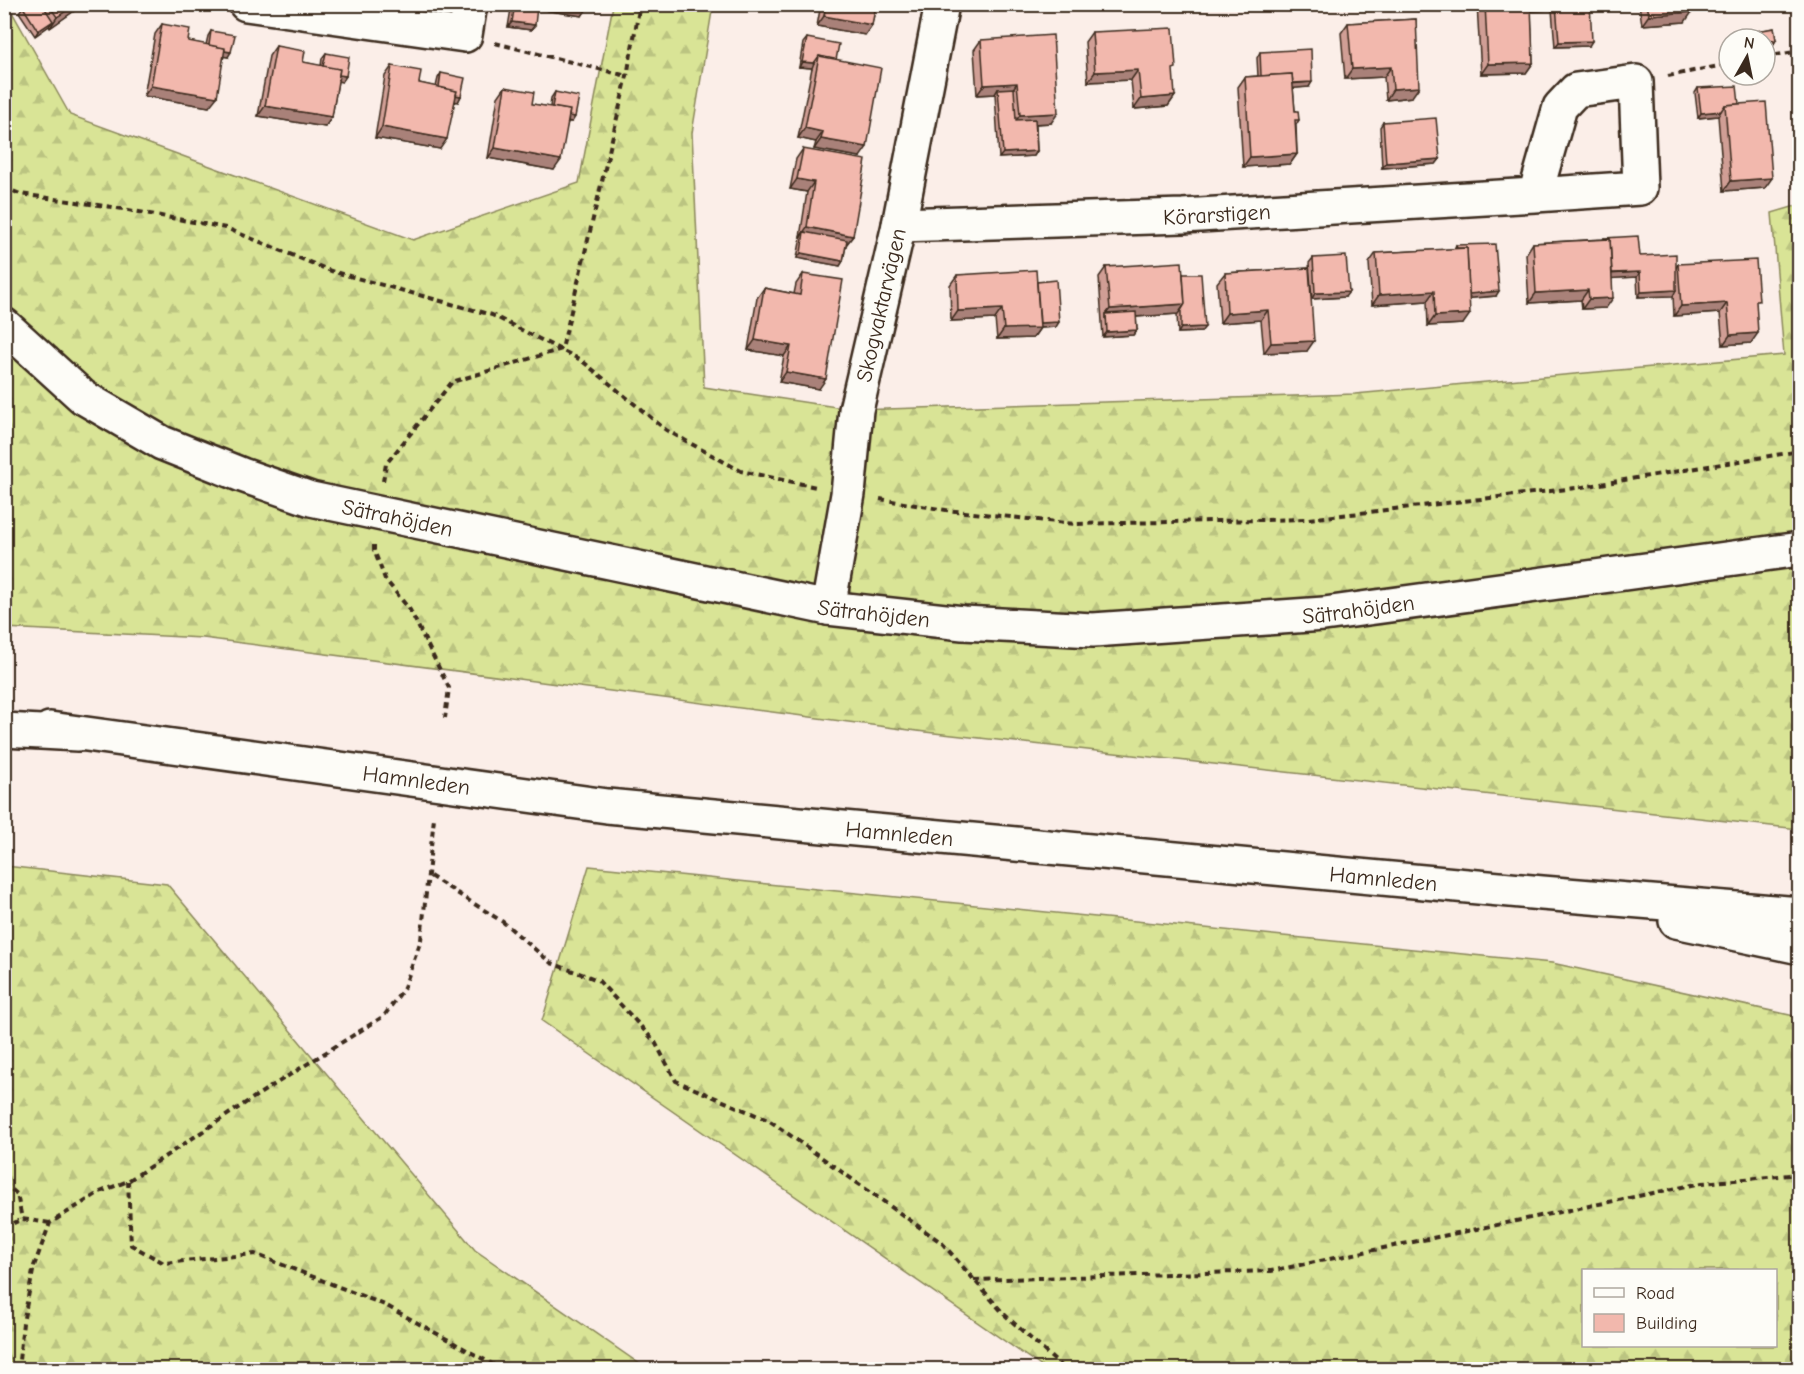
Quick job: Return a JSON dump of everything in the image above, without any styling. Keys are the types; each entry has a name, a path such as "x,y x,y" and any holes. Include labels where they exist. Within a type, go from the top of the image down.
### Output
{"main road":[{"path":"246,4 468,20"},
{"name":"Skogvaktarvägen","path":"828,608 848,494 856,410 899,225 942,4"},
{"path":"1535,195 1560,107 1576,90 1636,82"},
{"name":"Körarstigen","path":"899,225 1183,216 1640,188 1636,82"},
{"name":"Sätrahöjden","path":"4,325 83,397 162,443 242,476 311,499 828,608 963,623 1092,630 1324,614 1800,549"},
{"name":"Hamnleden","path":"4,722 607,806 1542,893 1800,914"},
{"path":"4,730 78,734"},
{"path":"1542,893 1800,947"}],"path":[{"path":"562,349 627,76 640,4"},
{"path":"468,20 627,76"},
{"path":"1777,55 1800,51"},
{"path":"1636,82 1717,66"},
{"path":"4,188 20,194 112,207 226,228 331,271 492,315 581,360 666,430 741,471 848,494 946,510 1075,524 1308,519 1576,488 1800,451"},
{"path":"446,718 449,688 410,610 385,579 374,550 377,513 386,464 452,382 562,349"},
{"path":"18,1370 23,1323 34,1266 50,1223 100,1192 128,1181 255,1096 384,1016 404,988 421,940 430,876 434,818"},
{"path":"430,876 503,922 551,963 598,980 656,1042 676,1081 770,1121 942,1243 1004,1314 1065,1370"},
{"path":"974,1280 1271,1271 1702,1183 1800,1174"},
{"path":"128,1181 131,1245 164,1263 255,1254 385,1305 503,1370"},
{"path":"4,1183 17,1194 22,1219"},
{"path":"4,1228 22,1219 50,1223"}],"green space":[{"path":"4,5 8,5 70,115 413,240 579,183 613,5 713,5 692,133 704,387 856,410 1355,394 1784,355 1772,213 1799,205 1799,829 925,732 203,638 5,628"},
{"path":"5,866 167,884 475,1250 647,1369 5,1369"},
{"path":"589,866 1552,963 1799,1017 1799,1369 1045,1369 542,1021"}],"building":[{"path":"26,4 42,4 53,21 38,31 23,7"},
{"path":"48,4 76,4 57,17"},
{"path":"515,4 537,7 535,25 512,22"},
{"path":"826,4 876,4 872,25 824,16"},
{"path":"1485,4 1531,4 1533,63 1488,64"},
{"path":"1533,4 1590,4 1592,41 1559,42 1556,5 1533,6"},
{"path":"1647,4 1692,4 1692,12 1649,15"},
{"path":"1416,19 1419,87 1393,89 1391,67 1352,69 1348,23"},
{"path":"162,24 190,29 188,41 225,48 217,97 151,86"},
{"path":"1173,28 1176,68 1173,69 1175,96 1141,99 1138,70 1095,72 1092,32"},
{"path":"211,31 235,35 231,52 225,51 225,48 209,45"},
{"path":"1053,35 1058,113 1020,115 1017,83 984,85 981,40"},
{"path":"807,38 839,44 836,60 819,56 814,63 802,62"},
{"path":"276,46 305,51 303,62 340,69 332,117 265,106"},
{"path":"1311,49 1312,82 1293,83 1292,74 1261,76 1260,52"},
{"path":"326,53 349,57 346,76 339,75 340,69 323,66"},
{"path":"819,56 881,68 867,147 821,139 823,132 805,128"},
{"path":"392,66 421,71 419,83 457,91 447,139 382,127"},
{"path":"441,73 465,78 461,96 456,95 457,91 439,87"},
{"path":"1292,74 1295,111 1298,111 1299,120 1295,120 1297,154 1250,157 1245,77"},
{"path":"505,87 534,92 532,104 570,110 561,160 495,148"},
{"path":"1737,87 1739,104 1725,105 1721,111 1701,113 1698,88"},
{"path":"1014,88 1016,120 1035,119 1037,151 1003,153 998,89"},
{"path":"555,92 579,97 575,117 569,116 570,110 552,107"},
{"path":"1766,102 1772,178 1731,181 1725,105"},
{"path":"1436,118 1440,159 1386,163 1383,122"},
{"path":"803,149 866,160 853,236 807,227 814,182 797,179"},
{"path":"804,232 847,240 843,261 801,253"},
{"path":"1638,236 1640,256 1676,254 1676,290 1641,292 1640,272 1612,273 1610,239 1604,238"},
{"path":"1610,239 1613,298 1589,299 1588,290 1536,293 1533,243"},
{"path":"1495,244 1499,291 1469,294 1467,248 1457,248 1456,245"},
{"path":"1467,248 1470,314 1435,316 1434,291 1379,295 1376,253"},
{"path":"1346,256 1349,292 1315,293 1313,258"},
{"path":"1756,260 1759,301 1756,301 1758,333 1730,335 1727,303 1681,306 1678,264"},
{"path":"1182,262 1185,304 1110,309 1106,267"},
{"path":"1309,268 1314,341 1271,343 1268,310 1227,313 1225,273"},
{"path":"1036,270 1040,328 1004,329 1002,309 958,311 957,275"},
{"path":"803,274 843,280 826,379 786,372 791,346 755,340 764,288 800,295"},
{"path":"1183,274 1201,274 1205,327 1181,328 1181,311 1185,304"},
{"path":"1056,280 1059,322 1040,323 1037,282"},
{"path":"1136,312 1137,330 1107,332 1106,314"}]}
